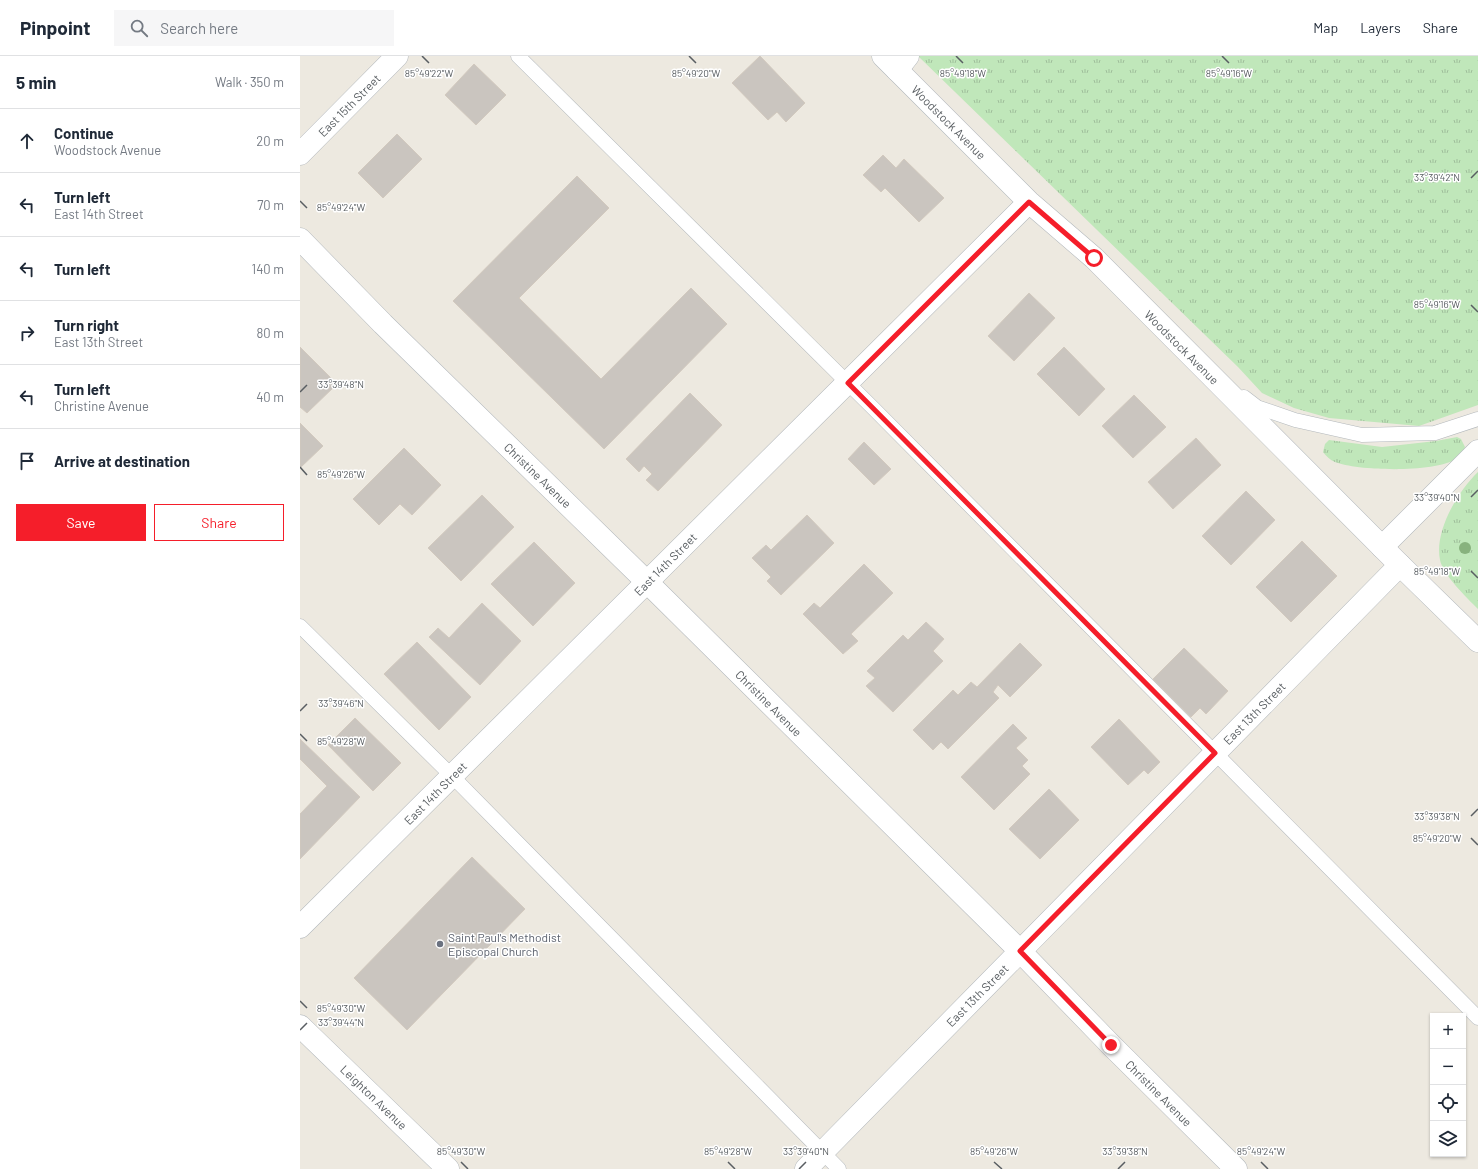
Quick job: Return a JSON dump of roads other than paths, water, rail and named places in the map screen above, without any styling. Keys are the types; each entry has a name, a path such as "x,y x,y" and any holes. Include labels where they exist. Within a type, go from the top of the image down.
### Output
{"street":[{"name":"East 15th Street","path":"300,154 397,56"},
{"name":"Woodstock Avenue","path":"896,61 1029,202 1094,258 1400,565 1478,641"},
{"name":"East 14th Street","path":"300,927 1029,202"},
{"name":"Christine Avenue","path":"300,238 383,324 647,582 1020,951 1111,1045 1236,1169"},
{"path":"1382,547 1478,451"},
{"name":"East 13th Street","path":"806,1169 1400,565"},
{"name":"Leighton Avenue","path":"300,1026 448,1169"}],"lane":[{"path":"518,56 848,383 1478,1018"},
{"path":"1196,361 1257,407 1296,420 1362,435 1435,433 1478,419"},
{"path":"300,626 452,776 839,1169"}],"place":[{"name":"Saint Paul's Methodist Episcopal Church","path":"440,944"}]}
